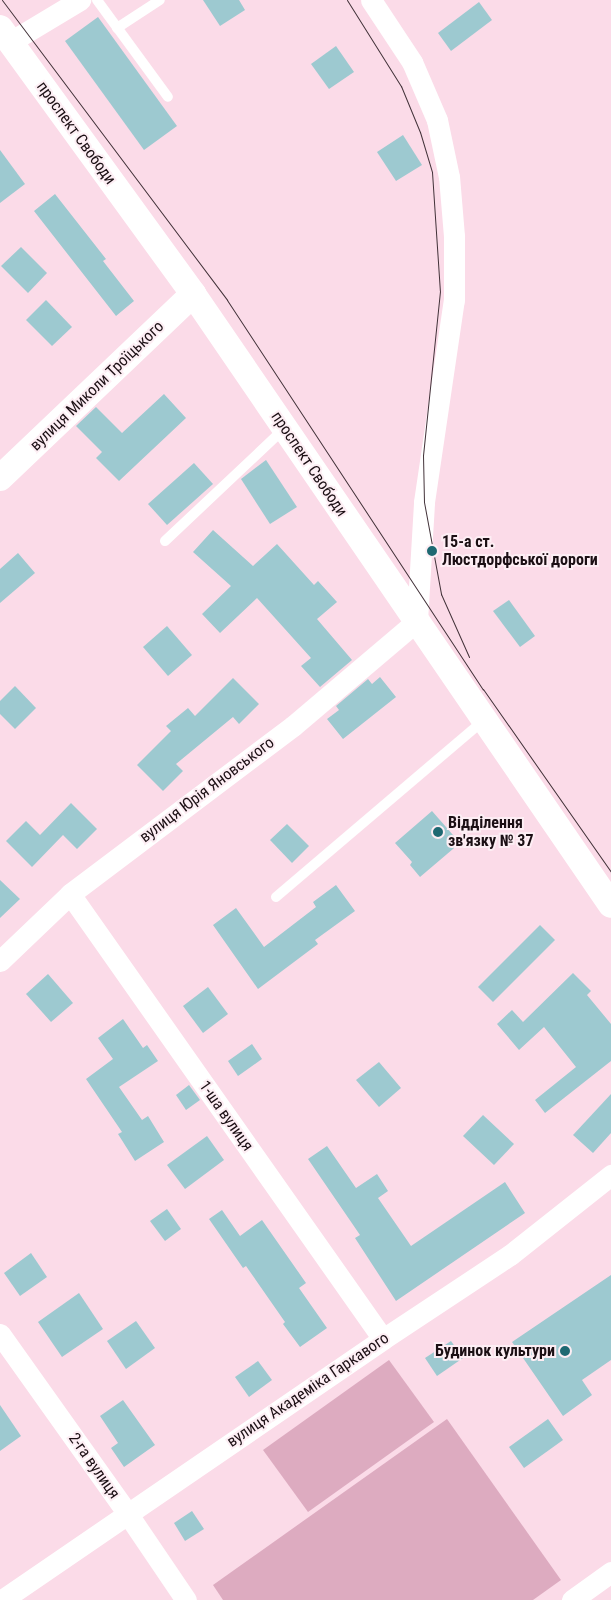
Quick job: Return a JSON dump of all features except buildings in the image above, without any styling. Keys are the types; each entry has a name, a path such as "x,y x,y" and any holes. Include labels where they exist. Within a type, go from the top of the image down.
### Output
{"street":[{"path":"5,35 80,0"},
{"path":"371,0 412,62 438,120 450,178 454,236 454,300 424,502 417,621"},
{"name":"проспект Свободи","path":"5,35 193,294 611,905"},
{"name":"вулиця Миколи Троїцького","path":"0,478 193,294"},
{"name":"вулиця Юрія Яновського","path":"0,961 70,894 294,726 417,621"},
{"name":"1-ша вулиця","path":"70,894 383,1339"},
{"name":"вулиця Академіка Гаркавого","path":"2,1600 383,1339 510,1255 611,1175"},
{"name":"2-га вулиця","path":"0,1334 127,1513 186,1600"},
{"path":"575,1599 611,1572"}],"lane":[{"path":"97,0 168,97"},
{"path":"117,28 160,0"},
{"path":"165,542 285,429"},
{"path":"276,897 484,720"}],"shaded area":[{"path":"389,1360 434,1422 308,1512 263,1450"},
{"path":"447,1419 561,1580 533,1600 223,1600 213,1585"}],"tram line":[{"path":"2,0 227,300 483,689 611,872"},
{"path":"347,0 401,86 420,132 432,172 440,291 423,455 424,502 441,594 469,657"}],"place":[{"name":"15-а ст. Люстдорфської дороги","path":"432,551"},
{"name":"Відділення зв'язку № 37","path":"438,832"},
{"name":"Будинок культури","path":"565,1351"}]}
